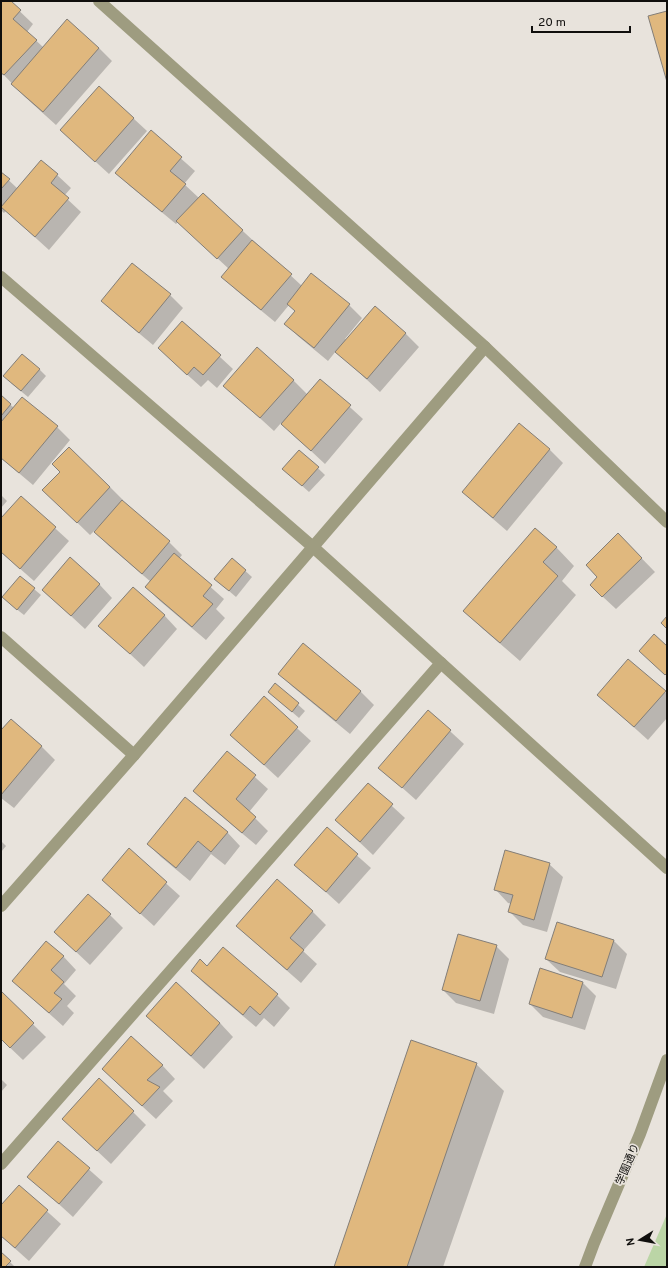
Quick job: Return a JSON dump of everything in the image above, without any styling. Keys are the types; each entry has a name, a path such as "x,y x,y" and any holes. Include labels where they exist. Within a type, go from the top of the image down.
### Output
{"street":[{"path":"99,1 485,346 667,522"},
{"path":"1,277 314,548 667,868"},
{"path":"1,906 314,548 485,346"},
{"path":"1,637 134,755"},
{"path":"1,1164 441,663"},
{"name":"学園通り","path":"585,1267 640,1134 667,1060"}],"green space":[{"path":"667,1214 667,1267 644,1267"}],"building":[{"path":"1,1 11,1 21,10 13,19 37,40 4,75 1,73"},
{"path":"667,11 667,82 648,16"},
{"path":"67,19 99,48 43,112 11,84"},
{"path":"99,86 134,118 95,162 60,130"},
{"path":"151,130 182,157 170,171 186,184 162,212 115,173"},
{"path":"41,160 58,174 51,183 69,198 35,237 1,207"},
{"path":"1,172 10,179 1,189"},
{"path":"203,193 243,230 217,259 176,221"},
{"path":"252,240 292,274 261,310 221,277"},
{"path":"132,263 171,294 139,333 101,301"},
{"path":"311,273 350,304 314,348 284,324 295,311 287,304"},
{"path":"375,306 406,333 367,379 335,352"},
{"path":"182,321 221,355 203,375 194,367 187,375 158,348"},
{"path":"257,347 294,380 260,418 223,386"},
{"path":"22,354 40,369 21,391 3,376"},
{"path":"320,379 351,405 311,451 281,424"},
{"path":"1,395 11,404 1,416"},
{"path":"22,397 58,426 19,473 1,458 1,422"},
{"path":"519,423 550,449 493,518 462,492"},
{"path":"69,447 110,487 77,523 42,490 60,472 52,464"},
{"path":"299,450 319,467 302,486 282,469"},
{"path":"21,496 56,527 20,569 1,552 1,518"},
{"path":"122,500 170,541 142,574 94,532"},
{"path":"535,528 557,547 543,562 558,576 500,643 463,611"},
{"path":"618,533 642,558 602,597 590,585 597,577 586,565"},
{"path":"174,553 212,585 203,596 213,604 192,627 145,587"},
{"path":"70,557 100,584 71,616 42,590"},
{"path":"232,558 246,570 229,591 214,579"},
{"path":"20,576 35,588 17,610 2,597"},
{"path":"133,587 165,615 130,654 98,626"},
{"path":"667,616 667,629 661,623"},
{"path":"654,634 667,646 667,673 665,675 639,651"},
{"path":"303,643 361,691 336,721 278,674"},
{"path":"628,659 666,691 634,727 597,695"},
{"path":"275,683 299,703 292,712 268,692"},
{"path":"264,696 298,727 264,765 230,735"},
{"path":"428,710 451,730 402,788 378,768"},
{"path":"11,719 42,746 1,795 1,730"},
{"path":"227,751 256,775 236,799 256,817 242,833 193,791"},
{"path":"368,783 393,804 360,842 335,820"},
{"path":"185,797 228,832 211,852 198,841 176,868 147,844"},
{"path":"327,827 358,854 326,892 294,865"},
{"path":"129,848 167,882 140,914 102,880"},
{"path":"505,850 550,863 534,920 508,912 513,895 494,890"},
{"path":"277,879 313,911 290,938 304,950 287,970 236,926"},
{"path":"88,894 111,914 76,952 54,932"},
{"path":"557,922 614,940 602,977 545,959"},
{"path":"458,934 497,945 480,1001 442,990"},
{"path":"46,941 64,956 51,970 64,982 54,993 62,999 49,1013 12,981"},
{"path":"223,947 278,994 260,1015 250,1006 243,1015 191,971 200,959 207,966"},
{"path":"540,968 583,982 572,1018 529,1004"},
{"path":"176,982 220,1023 191,1056 146,1016"},
{"path":"1,991 34,1023 10,1048 1,1039"},
{"path":"131,1036 163,1065 147,1080 160,1087 142,1106 102,1069"},
{"path":"411,1040 477,1063 407,1267 334,1267"},
{"path":"99,1078 134,1111 97,1151 62,1119"},
{"path":"58,1141 90,1168 59,1204 27,1177"},
{"path":"19,1185 48,1210 15,1248 1,1236 1,1205"},
{"path":"1,1252 11,1261 5,1267 1,1267"}]}
